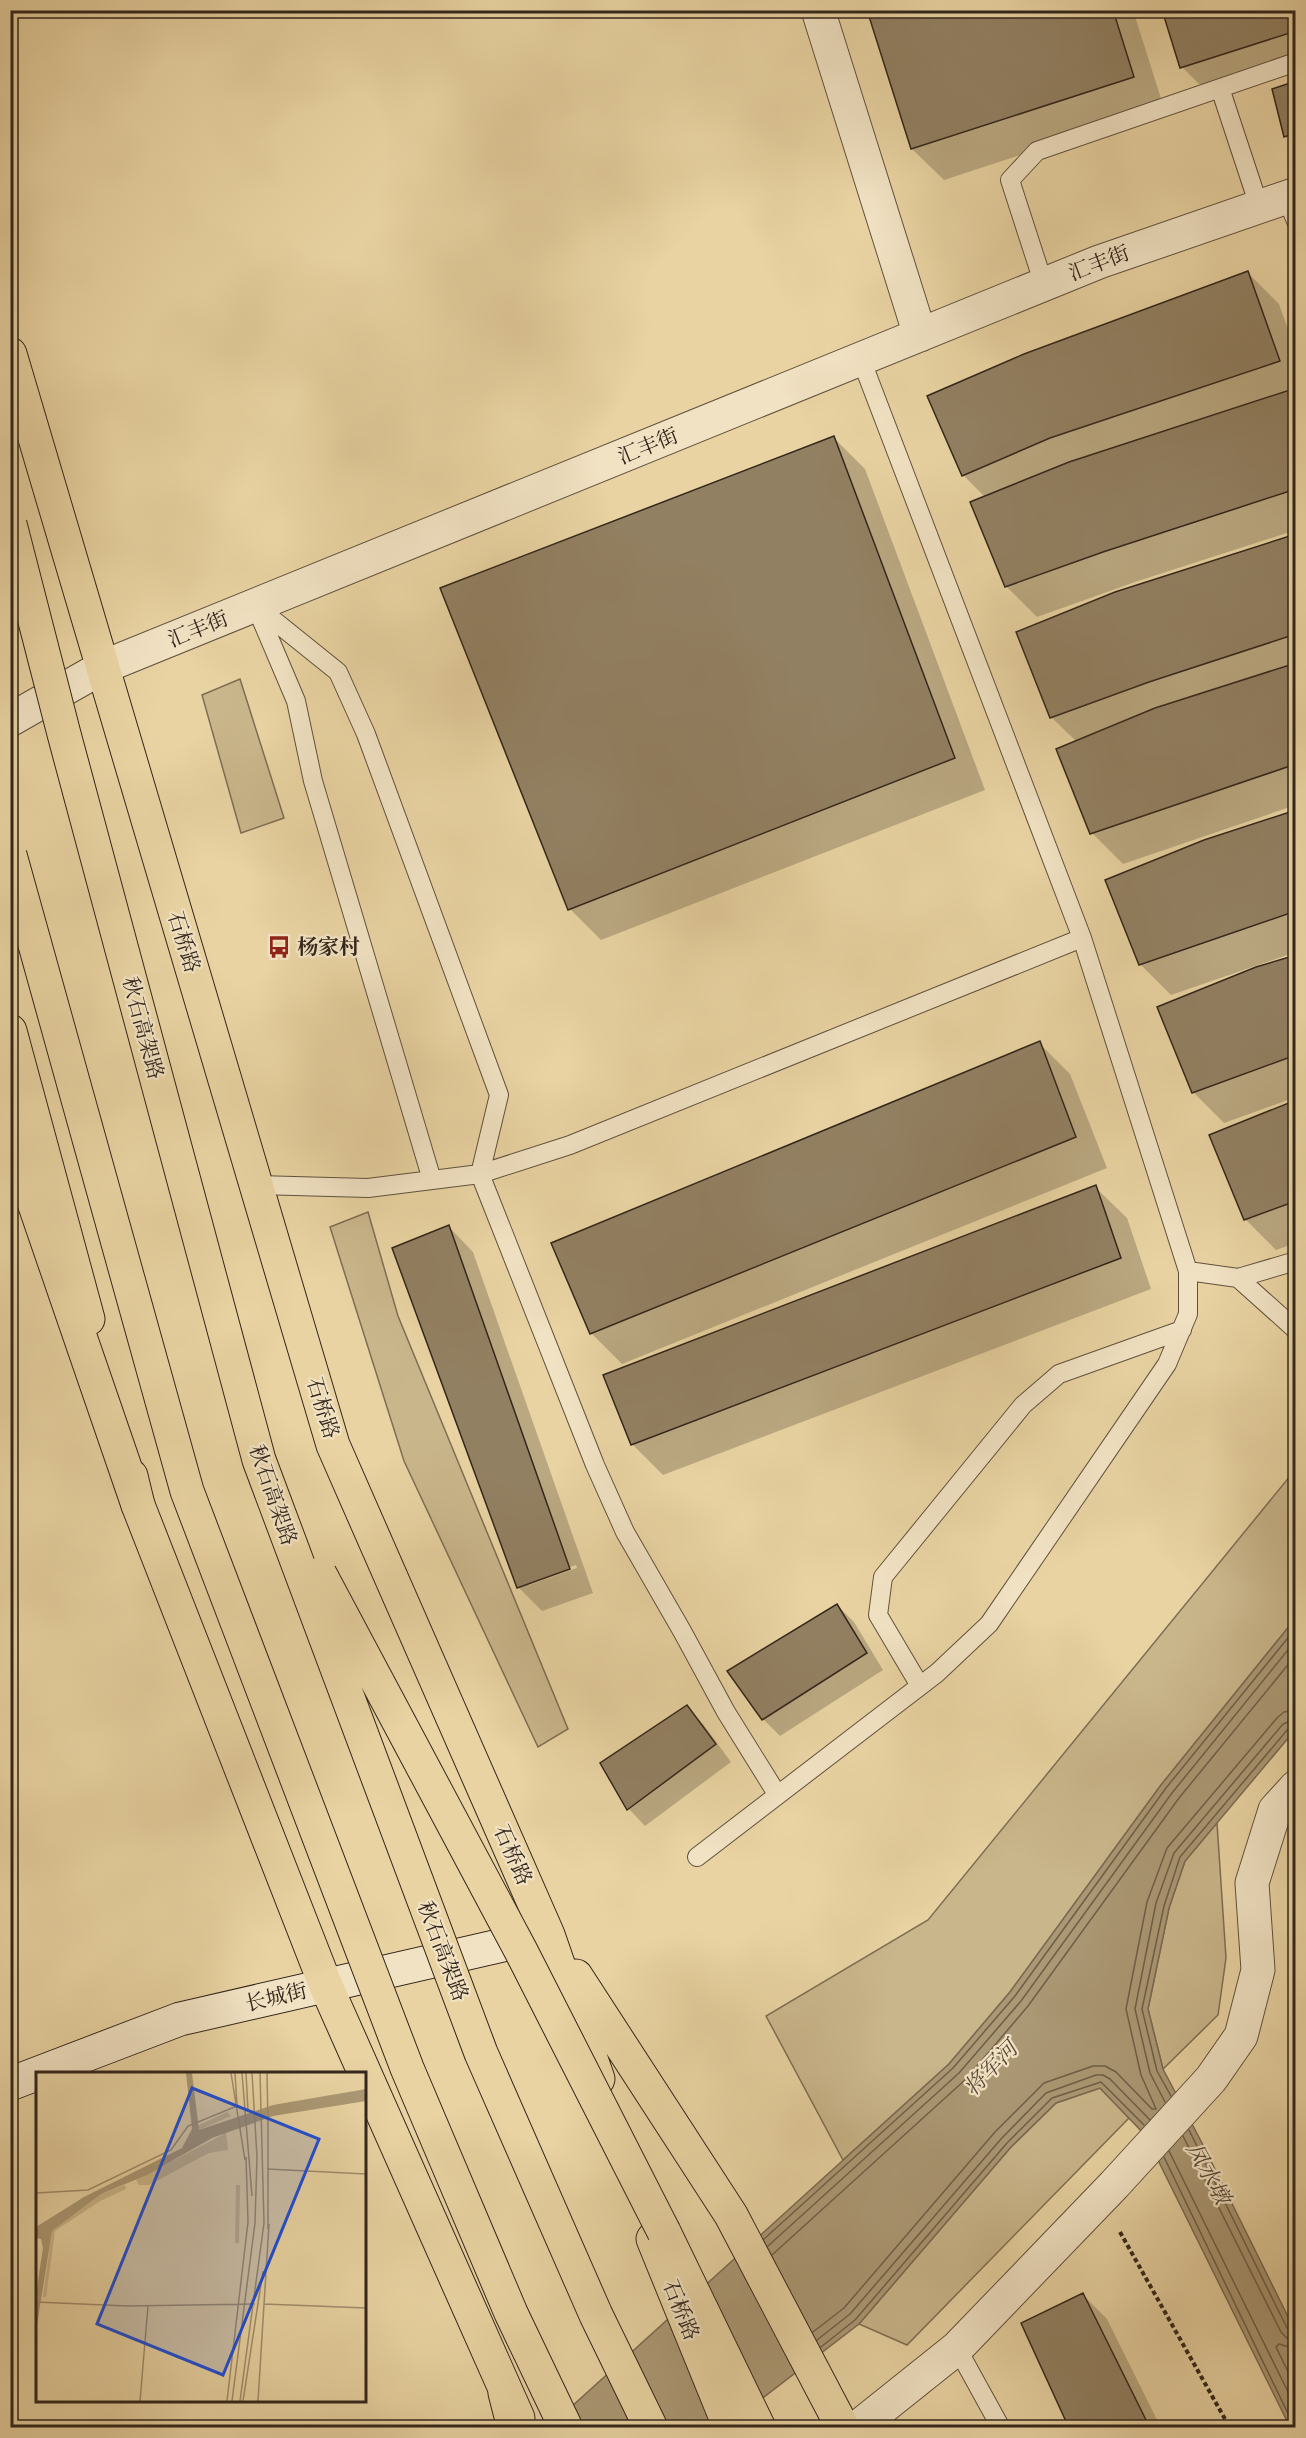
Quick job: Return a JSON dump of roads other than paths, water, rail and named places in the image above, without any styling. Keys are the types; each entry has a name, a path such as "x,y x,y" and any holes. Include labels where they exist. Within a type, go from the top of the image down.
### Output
{"main road":[{"name":"石桥路","path":"10,354 333,1445 548,1935 657,2251 730,2427"},
{"name":"秋石高架路","path":"10,524 64,734 259,1460 481,2053 596,2315 651,2427"},
{"path":"10,855 187,1491 407,2068 511,2313 566,2427"},
{"path":"10,1031 138,1505"},
{"path":"10,1133 138,1505 326,1986 364,2072"},
{"path":"259,1460 521,1951 664,2232 759,2427"},
{"path":"548,1935 731,2215 813,2375 843,2427"},
{"path":"366,2078 514,2417"}],"street":[{"path":"818,10 920,335"},
{"name":"汇丰街","path":"10,720 103,667 1099,262 1284,204"},
{"path":"857,2427 957,2348 1108,2192 1212,2079 1240,2036 1258,1970 1252,1883 1275,1810 1296,1787"},
{"name":"长城街","path":"41,2072 180,2019 548,1935"},
{"name":"长城街","path":"10,2084 36,2074"}],"lane":[{"path":"1044,285 1010,180 1037,151 1296,62"},
{"path":"1220,88 1284,204"},
{"path":"697,1857 937,1673 989,1624 1167,1364 1188,1314 1188,1271 1082,938 861,359"},
{"path":"256,606 338,672 366,734 499,1095 480,1174 595,1465 625,1532 726,1712 777,1794"},
{"path":"256,606 296,701 313,781 432,1180"},
{"path":"257,1185 368,1188 480,1174 570,1145 1082,938"},
{"path":"1188,1271 1238,1278 1296,1262"},
{"path":"1238,1278 1296,1330"},
{"path":"920,1686 878,1615 883,1578 1023,1404 1059,1374 1182,1330"},
{"path":"957,2348 1001,2427"}],"water":[{"path":"1295,1619 1295,1730 1185,1861 1169,1908 1148,2009 1163,2069 1295,2331 1295,2427 1290,2427 1146,2136 1100,2088 1056,2103 1011,2147 859,2324 725,2427 548,2428 949,2064 1010,1992 1161,1785"}],"place":[{"name":"杨家村","path":"279,947"}],"water label":[{"name":"将军河","path":"990,2068"},
{"name":"凤水墩","path":"1209,2173"}]}
